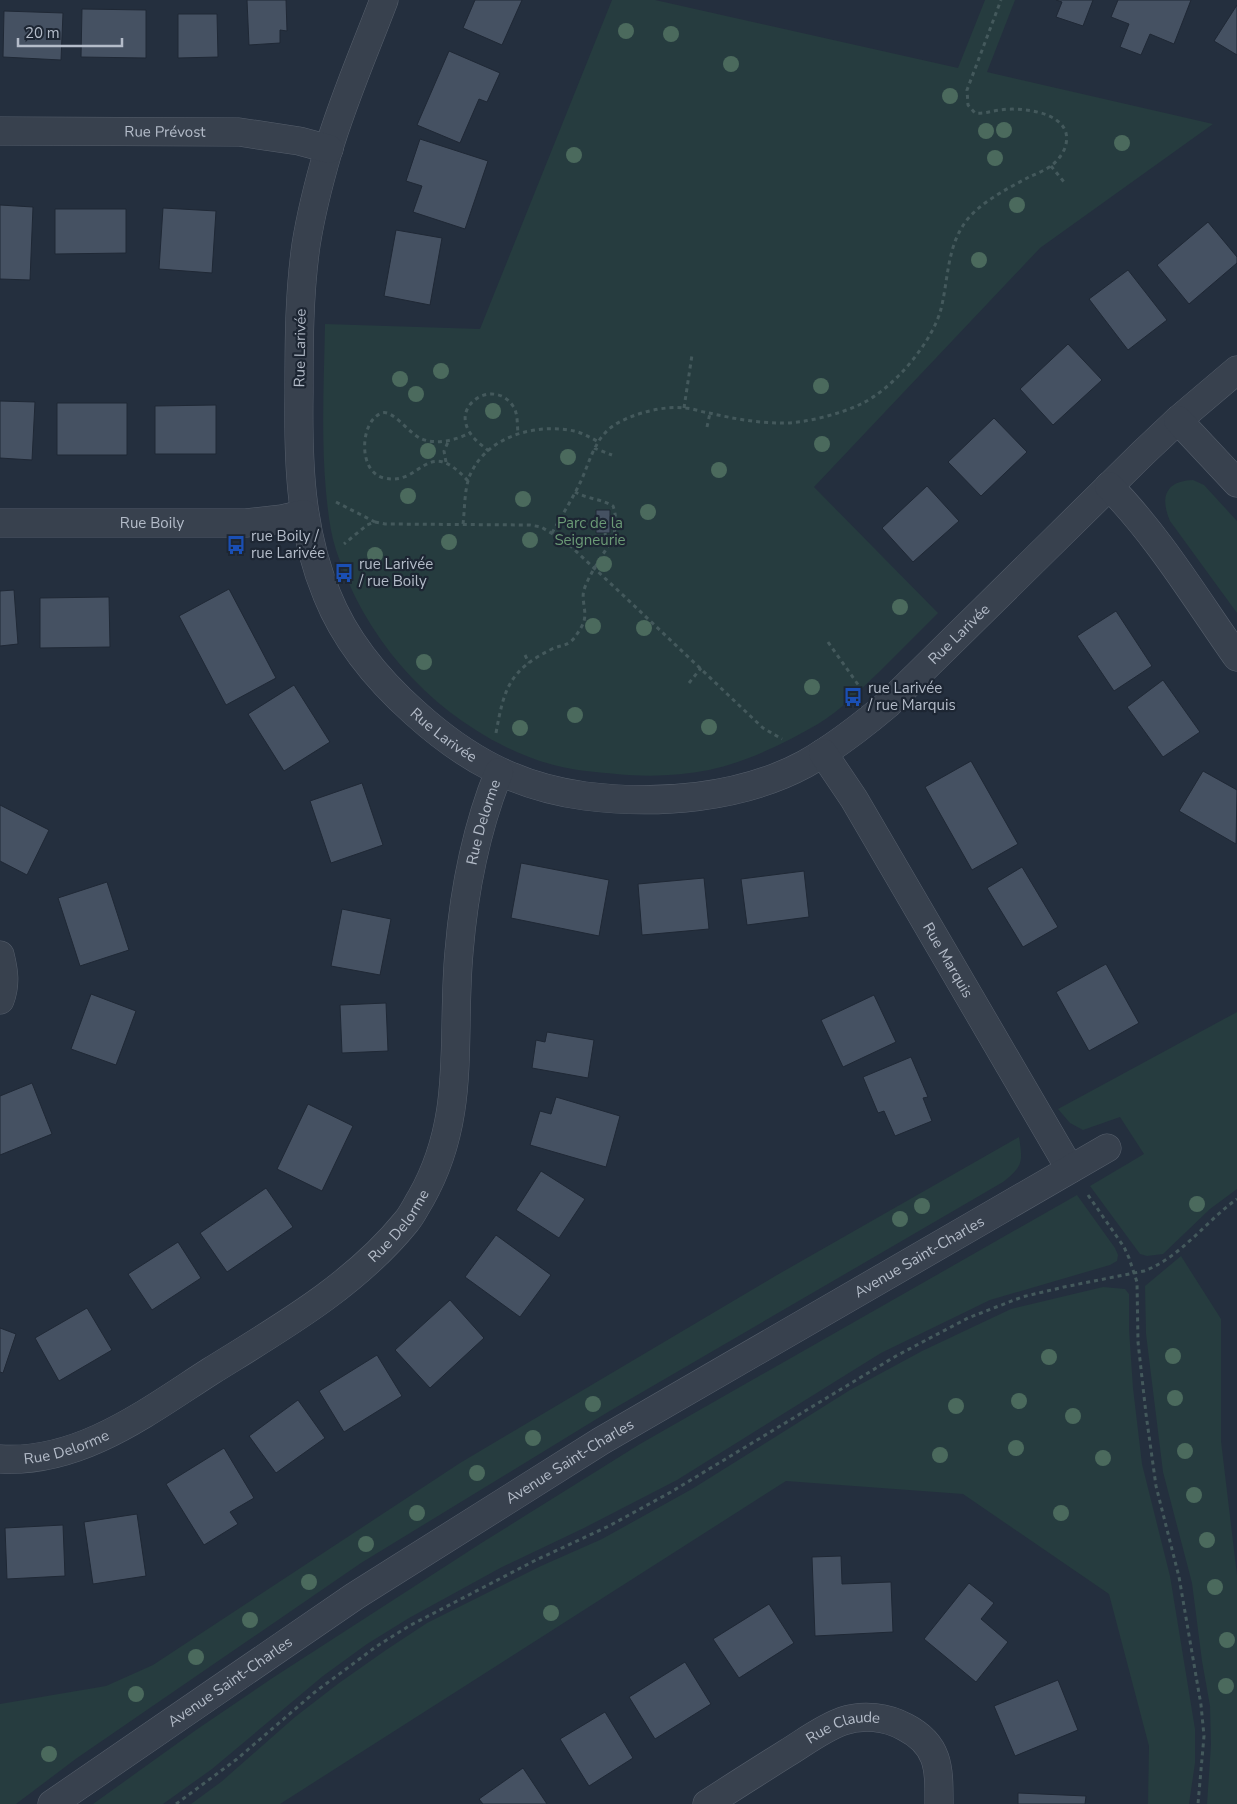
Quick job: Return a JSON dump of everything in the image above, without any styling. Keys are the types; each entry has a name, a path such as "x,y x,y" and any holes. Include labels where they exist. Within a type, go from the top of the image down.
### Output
{"street":[{"name":"Rue Larivée","path":"384,0 328,149 306,245 302,290 298,443 304,514 311,550 328,598 357,648 399,699 451,743 499,772 525,783 550,790 580,795 613,799 668,800 734,790 764,781 823,754 888,704 1109,486 1178,420 1237,370"},
{"name":"Rue Prévost","path":"0,131 239,132 299,141 328,149"},
{"path":"1178,420 1237,483"},
{"path":"1109,486 1131,508 1151,534 1237,657"},
{"name":"Rue Boily","path":"0,523 246,523 282,520 304,514"},
{"name":"Rue Marquis","path":"823,754 854,798 1077,1179"},
{"name":"Rue Delorme","path":"0,1459 36,1458 62,1452 120,1428 272,1333 329,1293 359,1271 385,1247 408,1220 436,1168 445,1144 454,1084 456,998 464,908 478,837 488,801 499,772"},
{"path":"0,955 5,974 0,1000"},
{"name":"Avenue Saint-Charles","path":"52,1804 347,1601 528,1485 600,1441 920,1258 1077,1179 1108,1148"},
{"name":"Rue Claude","path":"707,1804 822,1731 843,1721 860,1717 879,1718 897,1722 924,1740 933,1751 937,1763 938,1804"}],"path":[{"path":"552,533 575,492 594,448 606,432 618,422 659,409 684,408 781,423 838,413 863,403 885,388 906,367 934,327 941,311 954,246 964,224 978,208 1051,166 1061,156 1067,144 1066,132 1060,121 1045,115 1022,109 998,110 983,114 975,113 968,105 967,90 1001,0"},
{"path":"1051,166 1064,182"},
{"path":"684,408 692,355"},
{"path":"488,451 470,433 465,423 466,412 480,396 488,393 497,395 513,406 517,418 518,433"},
{"path":"468,481 462,473 442,460 435,460 426,464 404,477 392,480 381,477 372,471 366,459 364,442 373,418 382,413 390,413 414,435 431,442 457,439 470,433"},
{"path":"707,427 710,413"},
{"path":"463,524 468,481 475,466 488,451 518,433 533,429 576,431 599,442"},
{"path":"446,463 444,451 449,440"},
{"path":"594,448 612,455"},
{"path":"495,741 501,707 509,685 518,672 529,663 555,648 566,646 576,636 584,620 584,591 614,533 615,511 613,506 602,500 587,498 575,492"},
{"path":"333,501 339,502 376,522 385,524 530,525 541,527 564,542 595,569 764,728 785,741"},
{"path":"342,546 367,525 376,522"},
{"path":"605,533 608,546"},
{"path":"828,642 862,689"},
{"path":"525,655 529,663"},
{"path":"689,683 701,668"},
{"path":"1077,1179 1124,1247 1137,1282 1138,1342 1156,1486 1180,1577 1201,1705 1204,1736 1198,1804"},
{"path":"176,1804 236,1759 315,1692 377,1646 409,1626 534,1561 609,1526 671,1492 896,1356 968,1318 1022,1297 1144,1271 1166,1260 1237,1199"}],"green space":[{"name":"Parc de la Seigneurie","path":"612,0 655,0 958,68 985,0 1015,0 987,72 1213,124 1040,248 814,487 938,613 857,693 818,724 779,745 723,767 674,775 616,774 575,769 526,756 477,731 424,690 401,666 381,640 348,582 336,550 331,529 324,471 325,324 480,329"},
{"path":"1193,480 1204,485 1237,521 1237,613 1170,521 1167,513 1165,505 1167,492 1176,484"},
{"path":"1237,1012 1237,1189 1210,1209 1163,1254 1147,1256 1140,1254 1090,1186 1144,1154 1120,1117 1083,1130 1070,1123 1058,1109"},
{"path":"1019,1137 1020,1163 1014,1172 1003,1182 608,1412 361,1563 77,1758 16,1804 0,1804 0,1704 106,1686 153,1665 460,1463 777,1275"},
{"path":"1077,1195 1115,1248 1118,1255 1117,1261 1110,1265 990,1300 881,1353 677,1480 584,1528 502,1567 409,1618 367,1644 323,1676 212,1769 163,1804 93,1804 274,1677 483,1542 640,1444"},
{"path":"1181,1256 1221,1319 1221,1441 1237,1575 1237,1804 1207,1804 1211,1745 1210,1706 1192,1583 1163,1472 1146,1334 1145,1286"},
{"path":"1103,1287 1125,1289 1129,1294 1133,1388 1142,1464 1170,1576 1195,1729 1195,1763 1189,1804 1148,1804 1149,1746 1109,1594 963,1494 786,1481 280,1804 191,1804 221,1782 295,1717 339,1683 427,1623 541,1566 602,1539 692,1489 850,1390 922,1351 1011,1309"}],"building":[{"path":"247,0 286,0 287,31 280,30 280,43 249,45"},
{"path":"475,0 522,0 502,45 463,28"},
{"path":"1056,0 1093,0 1083,26 1056,17 1062,2"},
{"path":"1118,0 1191,0 1174,44 1150,34 1141,55 1120,47 1129,24 1111,17"},
{"path":"1237,5 1237,55 1214,41"},
{"path":"82,9 146,10 146,58 81,57"},
{"path":"4,11 63,13 61,60 3,57"},
{"path":"178,14 217,14 218,57 178,58"},
{"path":"449,51 500,73 487,102 479,99 460,143 417,125"},
{"path":"420,139 488,161 465,229 413,212 422,186 406,181"},
{"path":"0,205 33,207 30,280 0,279"},
{"path":"163,208 216,211 212,273 159,269"},
{"path":"55,209 126,209 126,253 55,254"},
{"path":"1208,222 1237,257 1237,263 1189,304 1157,265"},
{"path":"396,230 442,238 430,305 384,296"},
{"path":"1128,270 1167,320 1128,350 1089,299"},
{"path":"1068,344 1102,380 1053,425 1020,389"},
{"path":"0,401 35,402 32,460 0,458"},
{"path":"57,403 127,403 127,455 57,455"},
{"path":"216,405 216,454 155,454 155,406"},
{"path":"994,418 1027,452 981,496 948,462"},
{"path":"927,486 959,521 913,562 882,528"},
{"path":"596,510 610,510 610,533 596,533"},
{"path":"229,589 276,678 226,705 179,616"},
{"path":"14,590 18,644 0,646 0,591"},
{"path":"109,597 110,647 40,648 40,598"},
{"path":"1116,611 1152,666 1114,691 1077,636"},
{"path":"1163,680 1200,732 1163,757 1127,707"},
{"path":"294,685 330,742 284,771 248,714"},
{"path":"971,761 1018,844 972,870 925,787"},
{"path":"1203,771 1237,790 1236,844 1179,811"},
{"path":"362,783 383,845 331,863 310,801"},
{"path":"0,805 49,830 27,875 0,861"},
{"path":"521,863 609,880 599,936 511,918"},
{"path":"1022,867 1058,927 1023,947 987,888"},
{"path":"804,871 809,917 747,925 741,879"},
{"path":"704,878 709,929 642,935 638,884"},
{"path":"107,882 129,950 80,966 58,898"},
{"path":"342,909 391,919 380,975 331,966"},
{"path":"1106,964 1139,1023 1089,1051 1056,992"},
{"path":"91,994 136,1011 116,1065 71,1049"},
{"path":"874,995 896,1042 843,1067 821,1020"},
{"path":"386,1003 388,1051 342,1053 340,1005"},
{"path":"547,1032 594,1040 588,1078 532,1068 536,1040 545,1042"},
{"path":"911,1057 928,1097 923,1098 932,1121 895,1136 884,1111 878,1113 863,1077"},
{"path":"32,1083 52,1134 0,1155 0,1096"},
{"path":"556,1097 620,1116 606,1167 530,1145 540,1111 551,1114"},
{"path":"308,1104 353,1126 322,1191 277,1169"},
{"path":"541,1171 585,1199 559,1238 516,1210"},
{"path":"266,1188 293,1227 227,1272 200,1233"},
{"path":"496,1235 551,1275 520,1317 465,1277"},
{"path":"178,1242 201,1278 152,1310 128,1274"},
{"path":"450,1300 484,1338 430,1388 395,1350"},
{"path":"87,1308 112,1350 59,1381 35,1338"},
{"path":"0,1328 16,1334 3,1373 0,1372"},
{"path":"377,1355 402,1396 344,1432 319,1391"},
{"path":"298,1400 325,1438 276,1473 249,1436"},
{"path":"224,1448 254,1498 230,1512 238,1524 204,1545 166,1484"},
{"path":"137,1514 146,1576 93,1584 84,1522"},
{"path":"63,1525 65,1576 7,1579 5,1528"},
{"path":"841,1556 842,1584 891,1582 893,1632 815,1636 812,1557"},
{"path":"969,1583 994,1603 981,1619 1008,1642 976,1682 924,1639"},
{"path":"769,1604 794,1643 739,1678 713,1639"},
{"path":"685,1662 711,1704 655,1739 629,1697"},
{"path":"1058,1680 1078,1730 1015,1756 994,1706"},
{"path":"605,1712 633,1758 589,1786 560,1739"},
{"path":"523,1768 547,1804 483,1804 479,1799"},
{"path":"1018,1793 1086,1796 1085,1804 1018,1804"}],"place":[{"name":"rue Boily / rue Larivée","path":"236,545"},
{"name":"rue Larivée / rue Boily","path":"344,573"},
{"name":"rue Larivée / rue Marquis","path":"853,697"}]}
